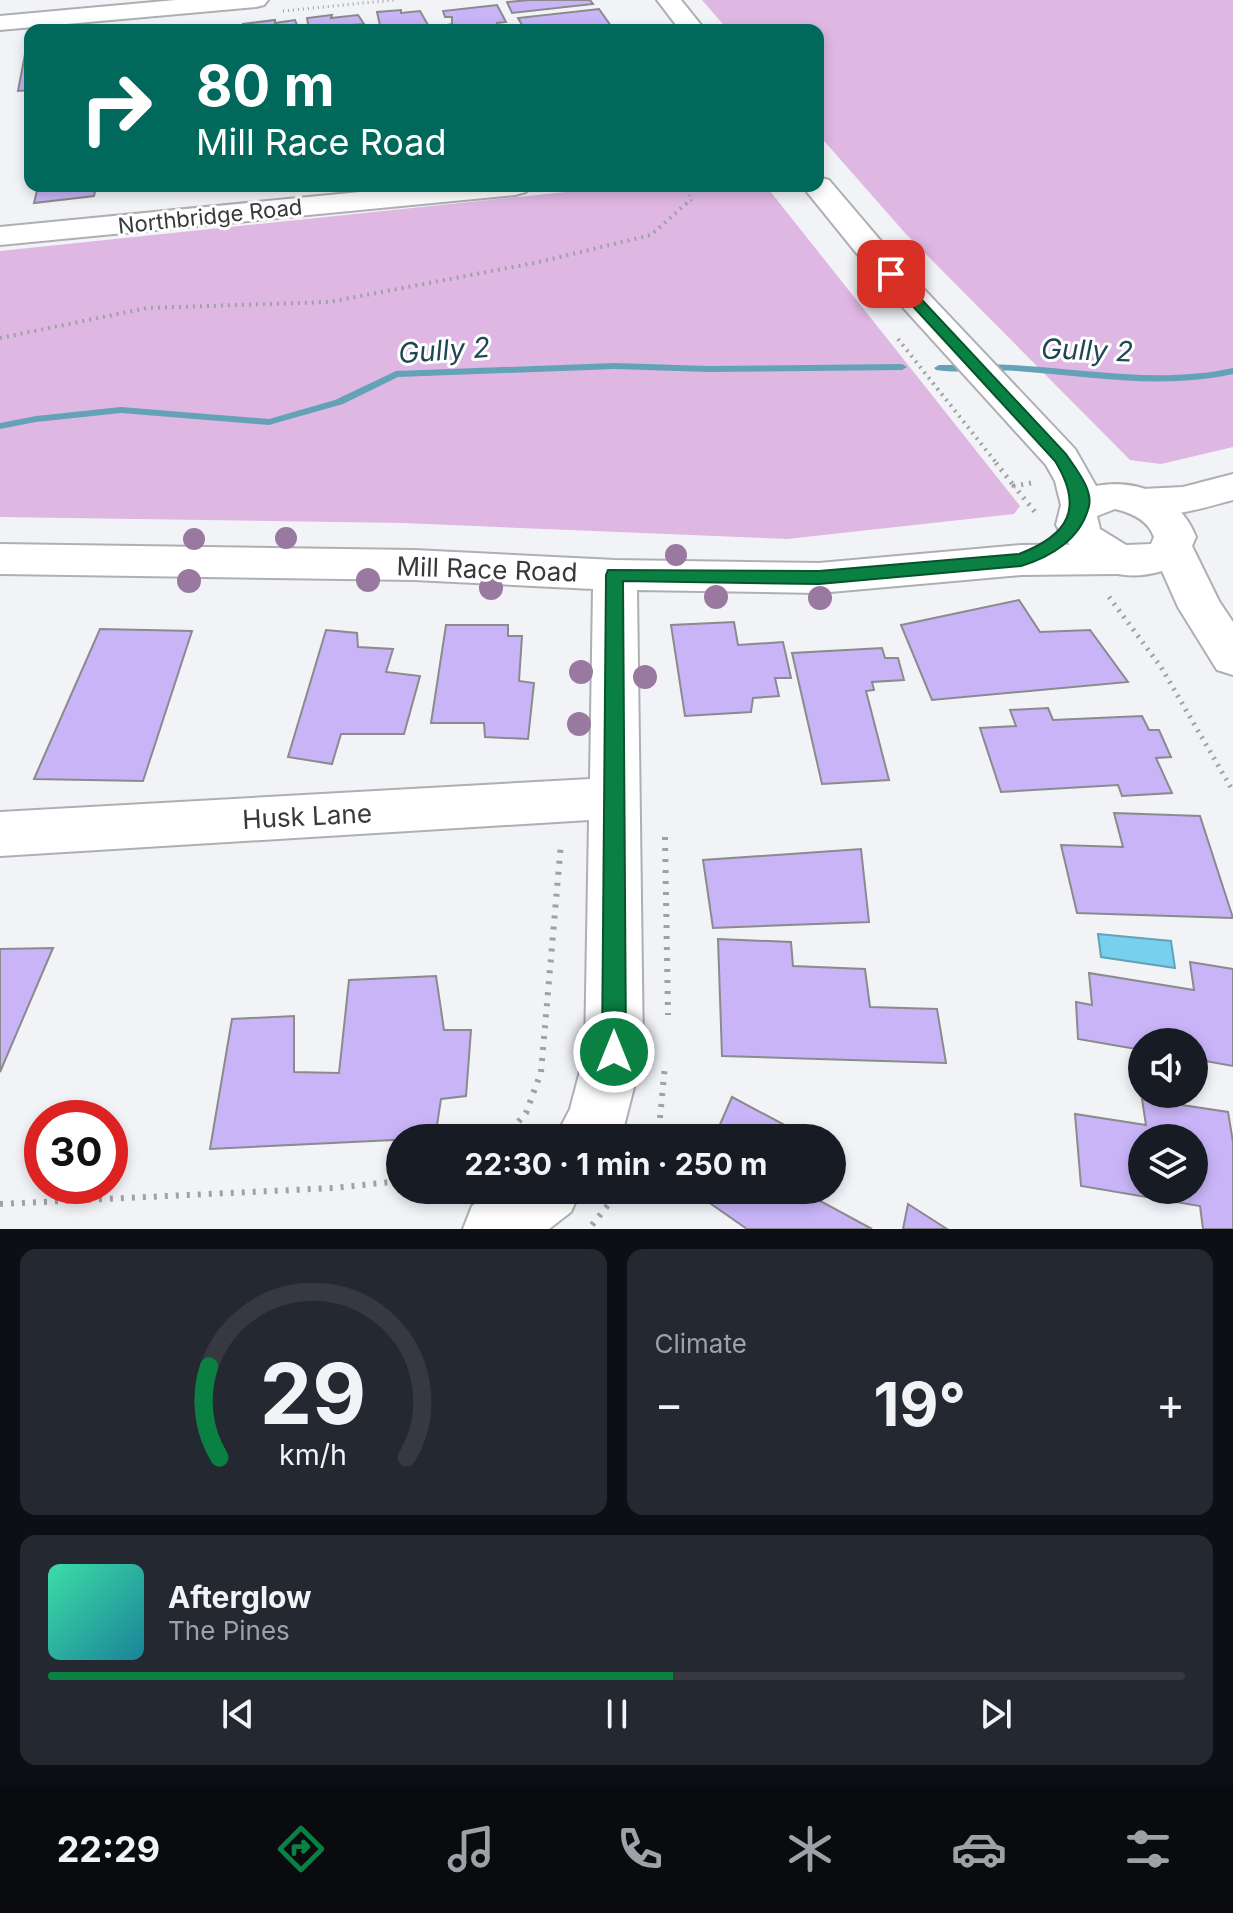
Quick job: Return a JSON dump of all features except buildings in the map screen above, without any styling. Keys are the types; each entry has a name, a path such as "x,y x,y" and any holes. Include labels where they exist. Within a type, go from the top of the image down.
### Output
{"street":[{"path":"0,23 256,0"},
{"path":"669,0 688,24"},
{"name":"Northbridge Road","path":"0,236 453,192"},
{"path":"823,192 891,274 1061,458 1075,481 1080,537 1090,546 1150,556 1226,647"},
{"path":"1061,458 1155,509 1150,556"},
{"path":"1077,515 1100,497 1183,500 1233,488"},
{"path":"1150,556 1195,510 1233,488"},
{"name":"Mill Race Road","path":"1021,560 1046,550 1077,515"},
{"name":"Mill Race Road","path":"0,559 414,565 615,575 819,578 1021,560 1150,556"},
{"path":"596,1124 614,1052 589,799 615,575"},
{"name":"Husk Lane","path":"0,834 589,799"},
{"path":"495,1229 530,1204"}],"path":[{"path":"0,338 147,308 329,302 539,262 651,235 691,200 688,192"},
{"path":"1150,556 1108,598 1161,667 1233,791"},
{"path":"516,1124 526,1113 541,1072 589,799"},
{"path":"0,1204 334,1188 386,1182"},
{"path":"588,1229 609,1204"}],"shaded area":[{"path":"702,0 1233,0 1233,447 1161,464 1130,460 905,233 824,141 824,24 723,24"},
{"path":"565,192 771,192 1020,506 1014,514 787,539 402,523 0,517 0,251"}],"water":[{"path":"1098,934 1171,941 1175,968 1101,957"}],"waterway":[{"name":"Gully 2","path":"0,426 121,410 269,422 339,402 396,374 615,366 709,369 902,367"},
{"name":"Gully 2","path":"939,368 1013,368 1154,379 1183,379 1233,371"}],"route":[{"path":"614,1052 615,575 819,578 1021,560 1046,550 1059,539 1074,524 1075,514 1081,506 1075,481 1061,458 891,274"}]}
